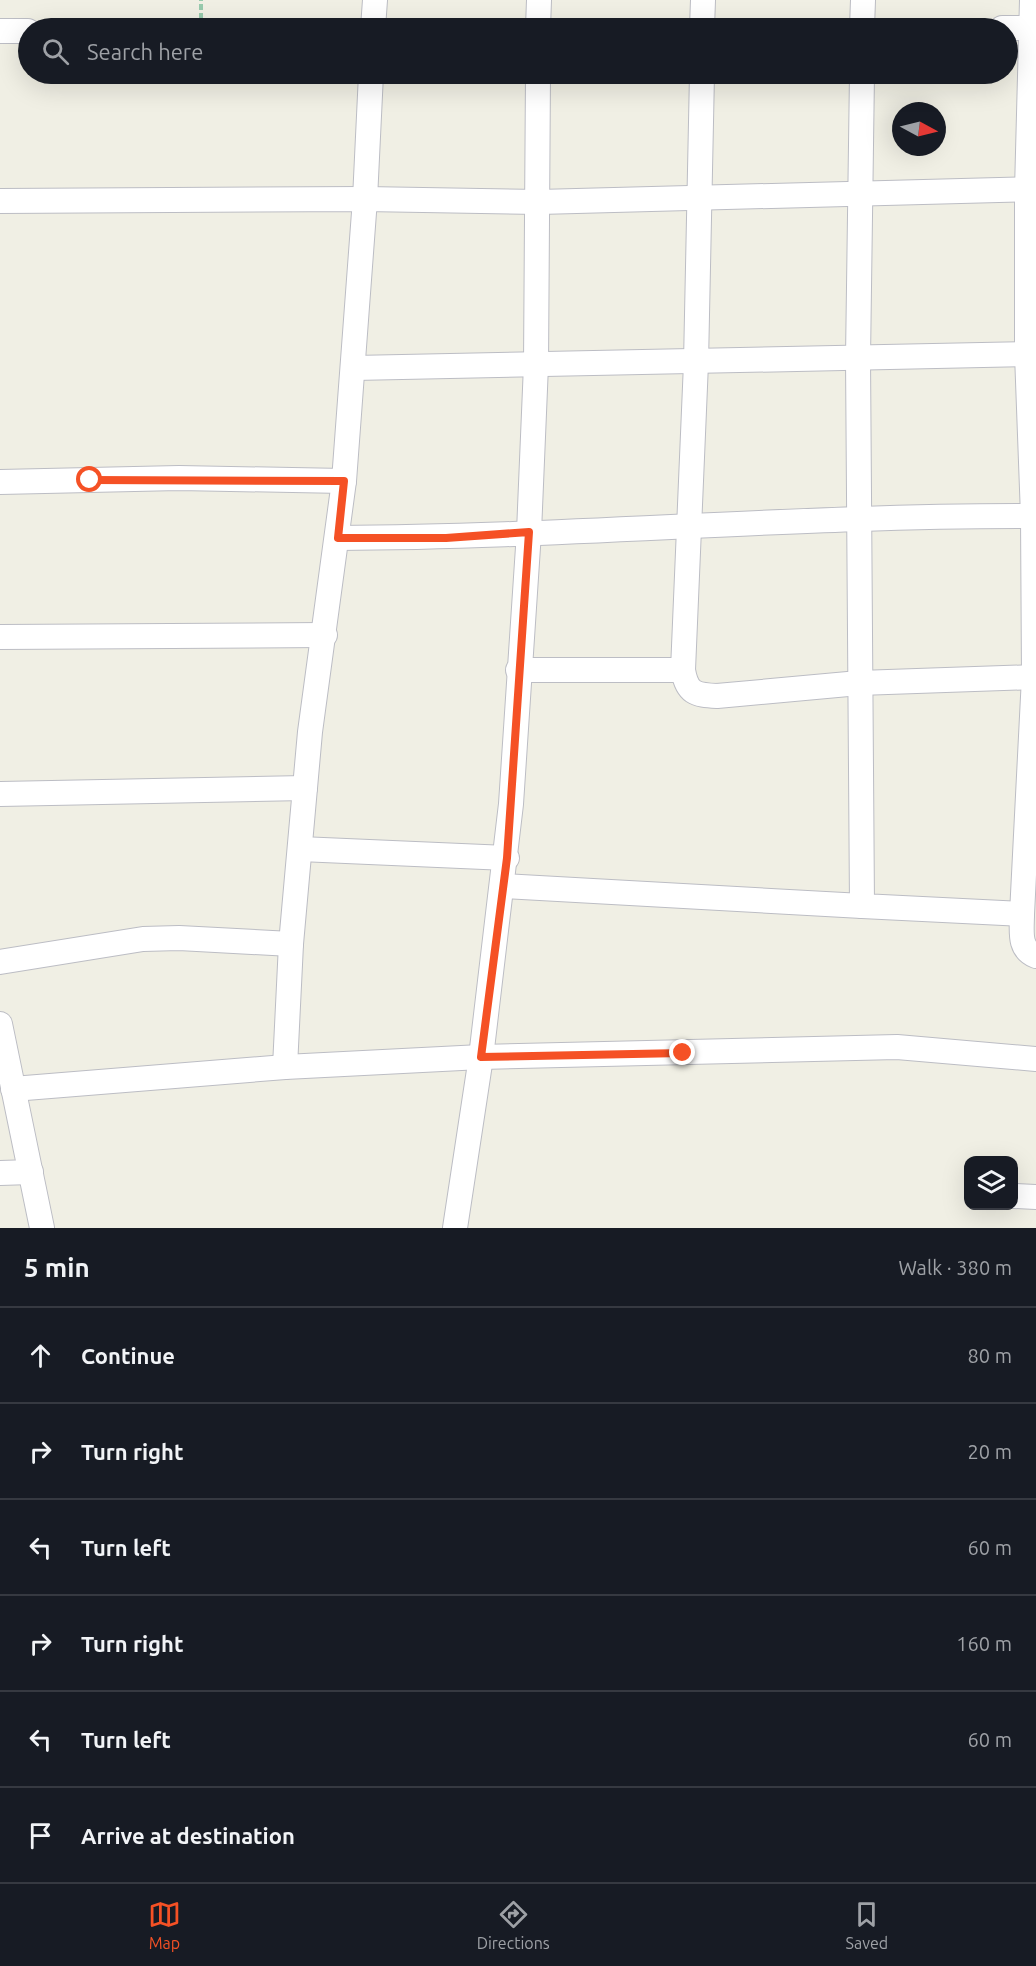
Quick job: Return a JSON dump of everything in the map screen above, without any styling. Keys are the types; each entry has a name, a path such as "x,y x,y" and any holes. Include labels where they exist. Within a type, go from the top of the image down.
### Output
{"street":[{"path":"374,18 375,0"},
{"path":"538,18 539,0"},
{"path":"702,18 703,0"},
{"path":"862,18 863,0"},
{"path":"1032,0 1034,28 1031,354 1035,677 1033,817 1022,915 1023,944 1029,953 1036,956"},
{"path":"1018,28 1034,28"},
{"path":"0,31 18,31"},
{"path":"285,1067 291,944 310,732 326,635 338,538 354,368 366,199 371,84"},
{"path":"455,1228 481,1057 507,858 529,532 536,365 538,84"},
{"path":"702,84 696,363 683,670 687,688 691,692 704,695 860,683 1035,677"},
{"path":"862,84 858,358 862,906"},
{"path":"0,201 366,199 539,202 1031,190"},
{"path":"354,368 696,363 1031,354"},
{"path":"0,482 179,478 344,481"},
{"path":"338,538 446,538 690,525 1034,516"},
{"path":"0,637 326,635"},
{"path":"518,670 683,670"},
{"path":"0,794 305,788"},
{"path":"300,849 507,858"},
{"path":"503,886 1022,915"},
{"path":"0,962 143,939 179,938 291,944"},
{"path":"0,1024 42,1228"},
{"path":"13,1089 285,1067 481,1057 897,1047 1036,1059"},
{"path":"0,1173 31,1172"},
{"path":"1018,1196 1036,1197"}],"path":[{"path":"201,0 201,18"}],"route":[{"path":"90,480 179,478 344,481 338,538 484,537 529,532 507,858 481,1057 683,1053"}]}
